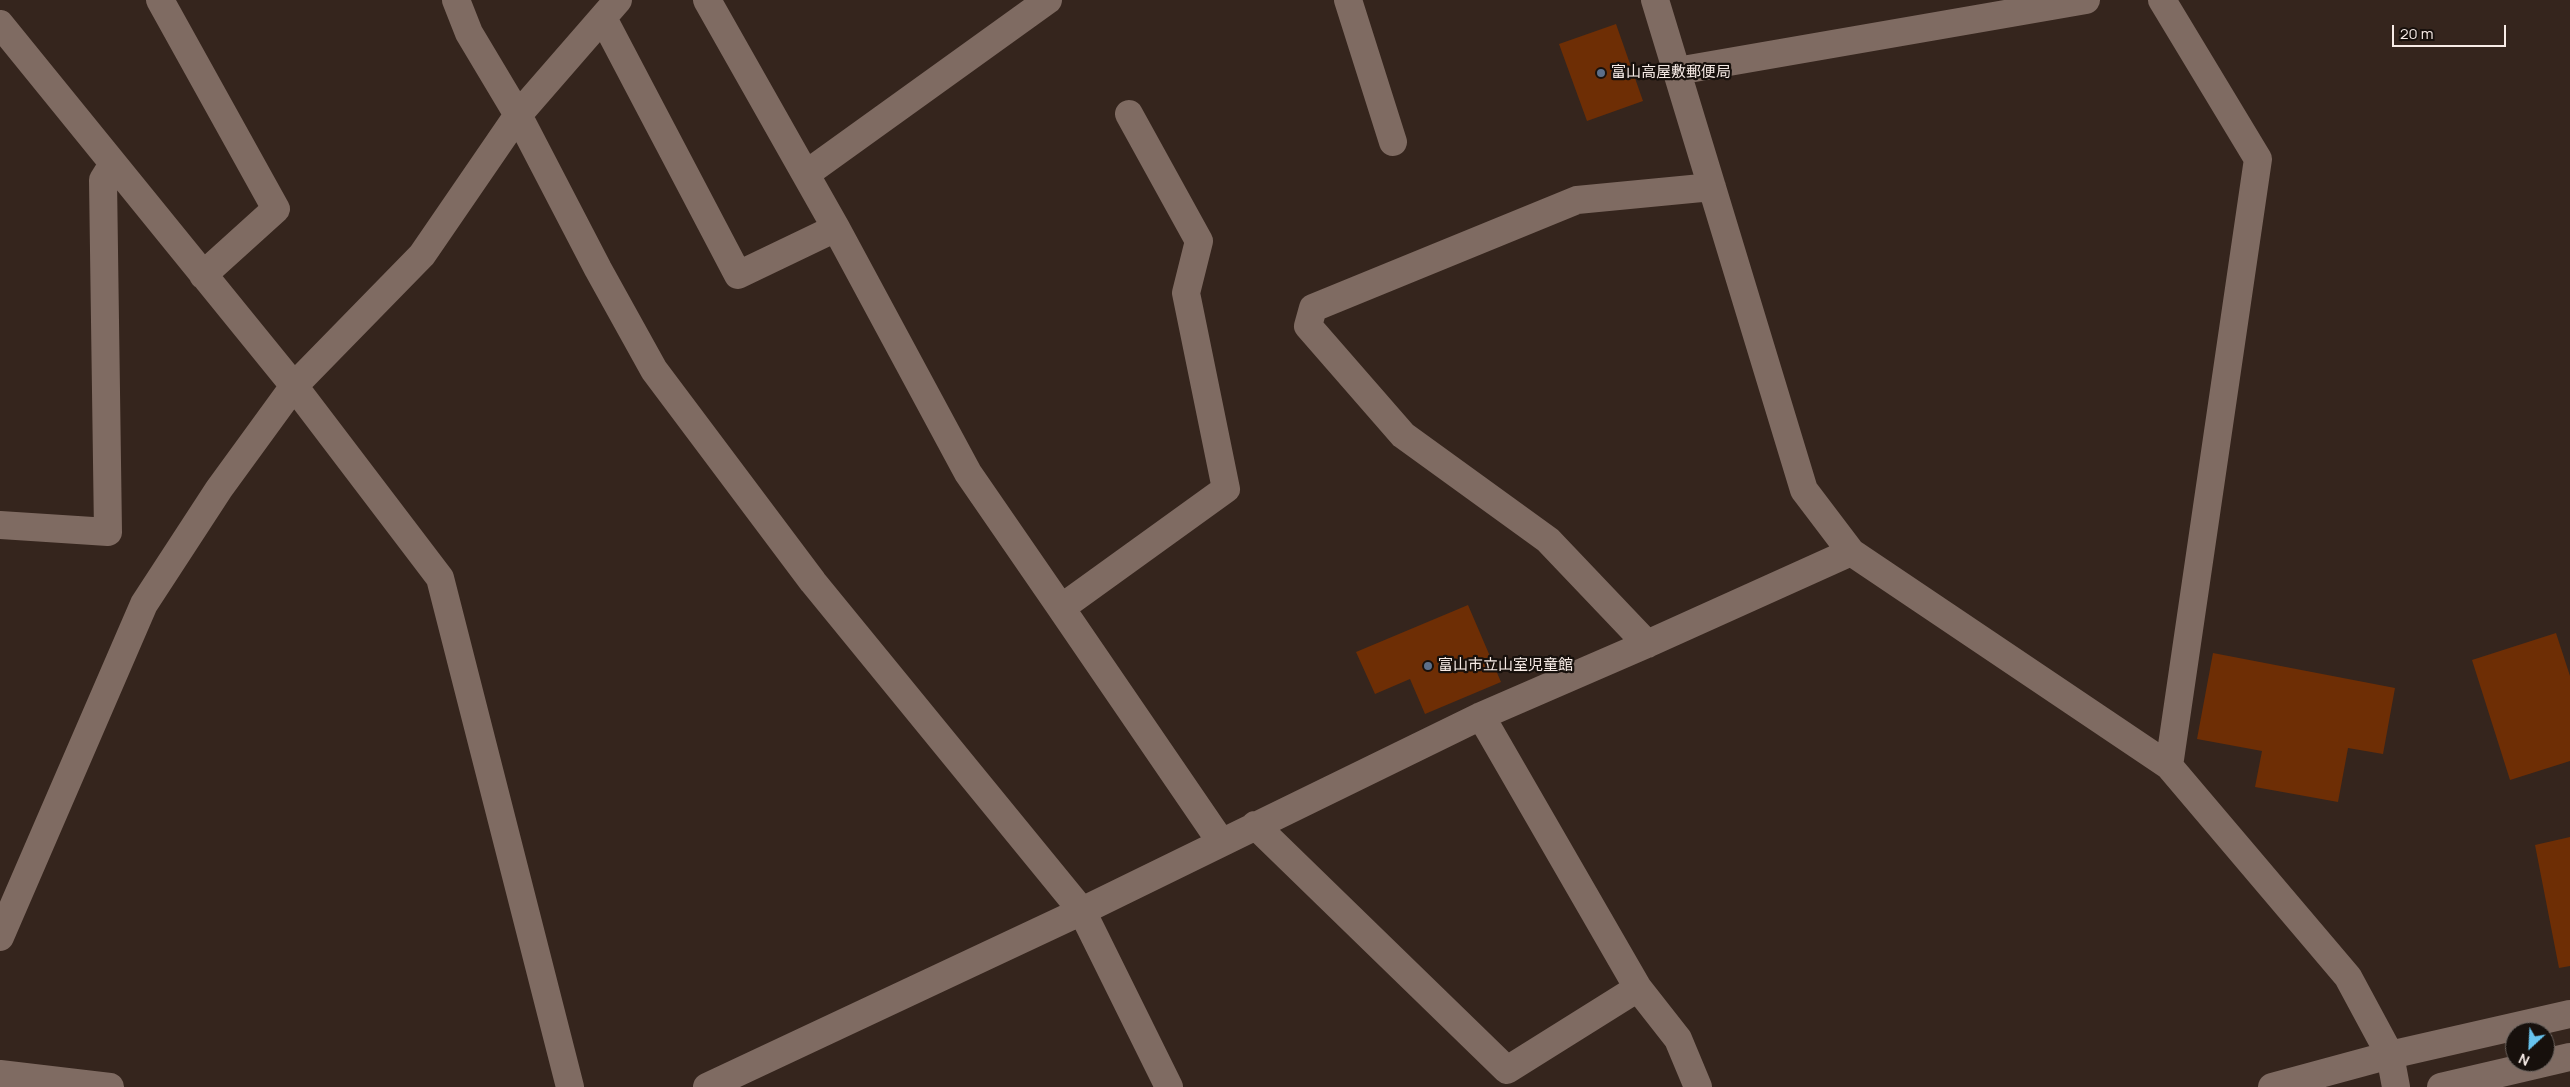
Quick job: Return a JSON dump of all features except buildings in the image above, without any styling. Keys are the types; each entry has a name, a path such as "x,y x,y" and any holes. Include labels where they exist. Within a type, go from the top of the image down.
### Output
{"street":[{"path":"160,0 276,210 204,275"},
{"path":"456,0 469,33 518,115 598,269 654,370 813,582 1082,910 1169,1087"},
{"path":"708,0 836,228 968,473 1221,842"},
{"path":"806,174 1048,0"},
{"path":"1348,0 1393,142"},
{"path":"1655,0 1804,490 1851,552 2169,766 2348,977 2390,1055 2396,1087"},
{"path":"1678,71 2086,0"},
{"path":"2162,0 2258,159 2169,766"},
{"path":"0,937 144,604 219,488 294,386 422,256 518,115 610,9 738,276 836,228"},
{"path":"0,24 294,386 440,578 570,1087"},
{"path":"1061,608 1226,489 1186,293 1199,241 1129,114"},
{"path":"0,526 108,532 103,180 113,164"},
{"path":"1647,644 1548,540 1403,435 1308,326 1313,308 1577,200 1712,187"},
{"path":"707,1087 1082,910 1481,716 1851,552"},
{"path":"1481,716 1638,988 1678,1039 1698,1087"},
{"path":"1256,825 1507,1070 1638,988"},
{"path":"2272,1087 2390,1055 2570,1014"},
{"path":"2441,1087 2570,1057"},
{"path":"0,1074 110,1087"}],"place":[{"name":"富山高屋敷郵便局","path":"1601,73"},
{"name":"富山市立山室児童館","path":"1428,666"}]}
